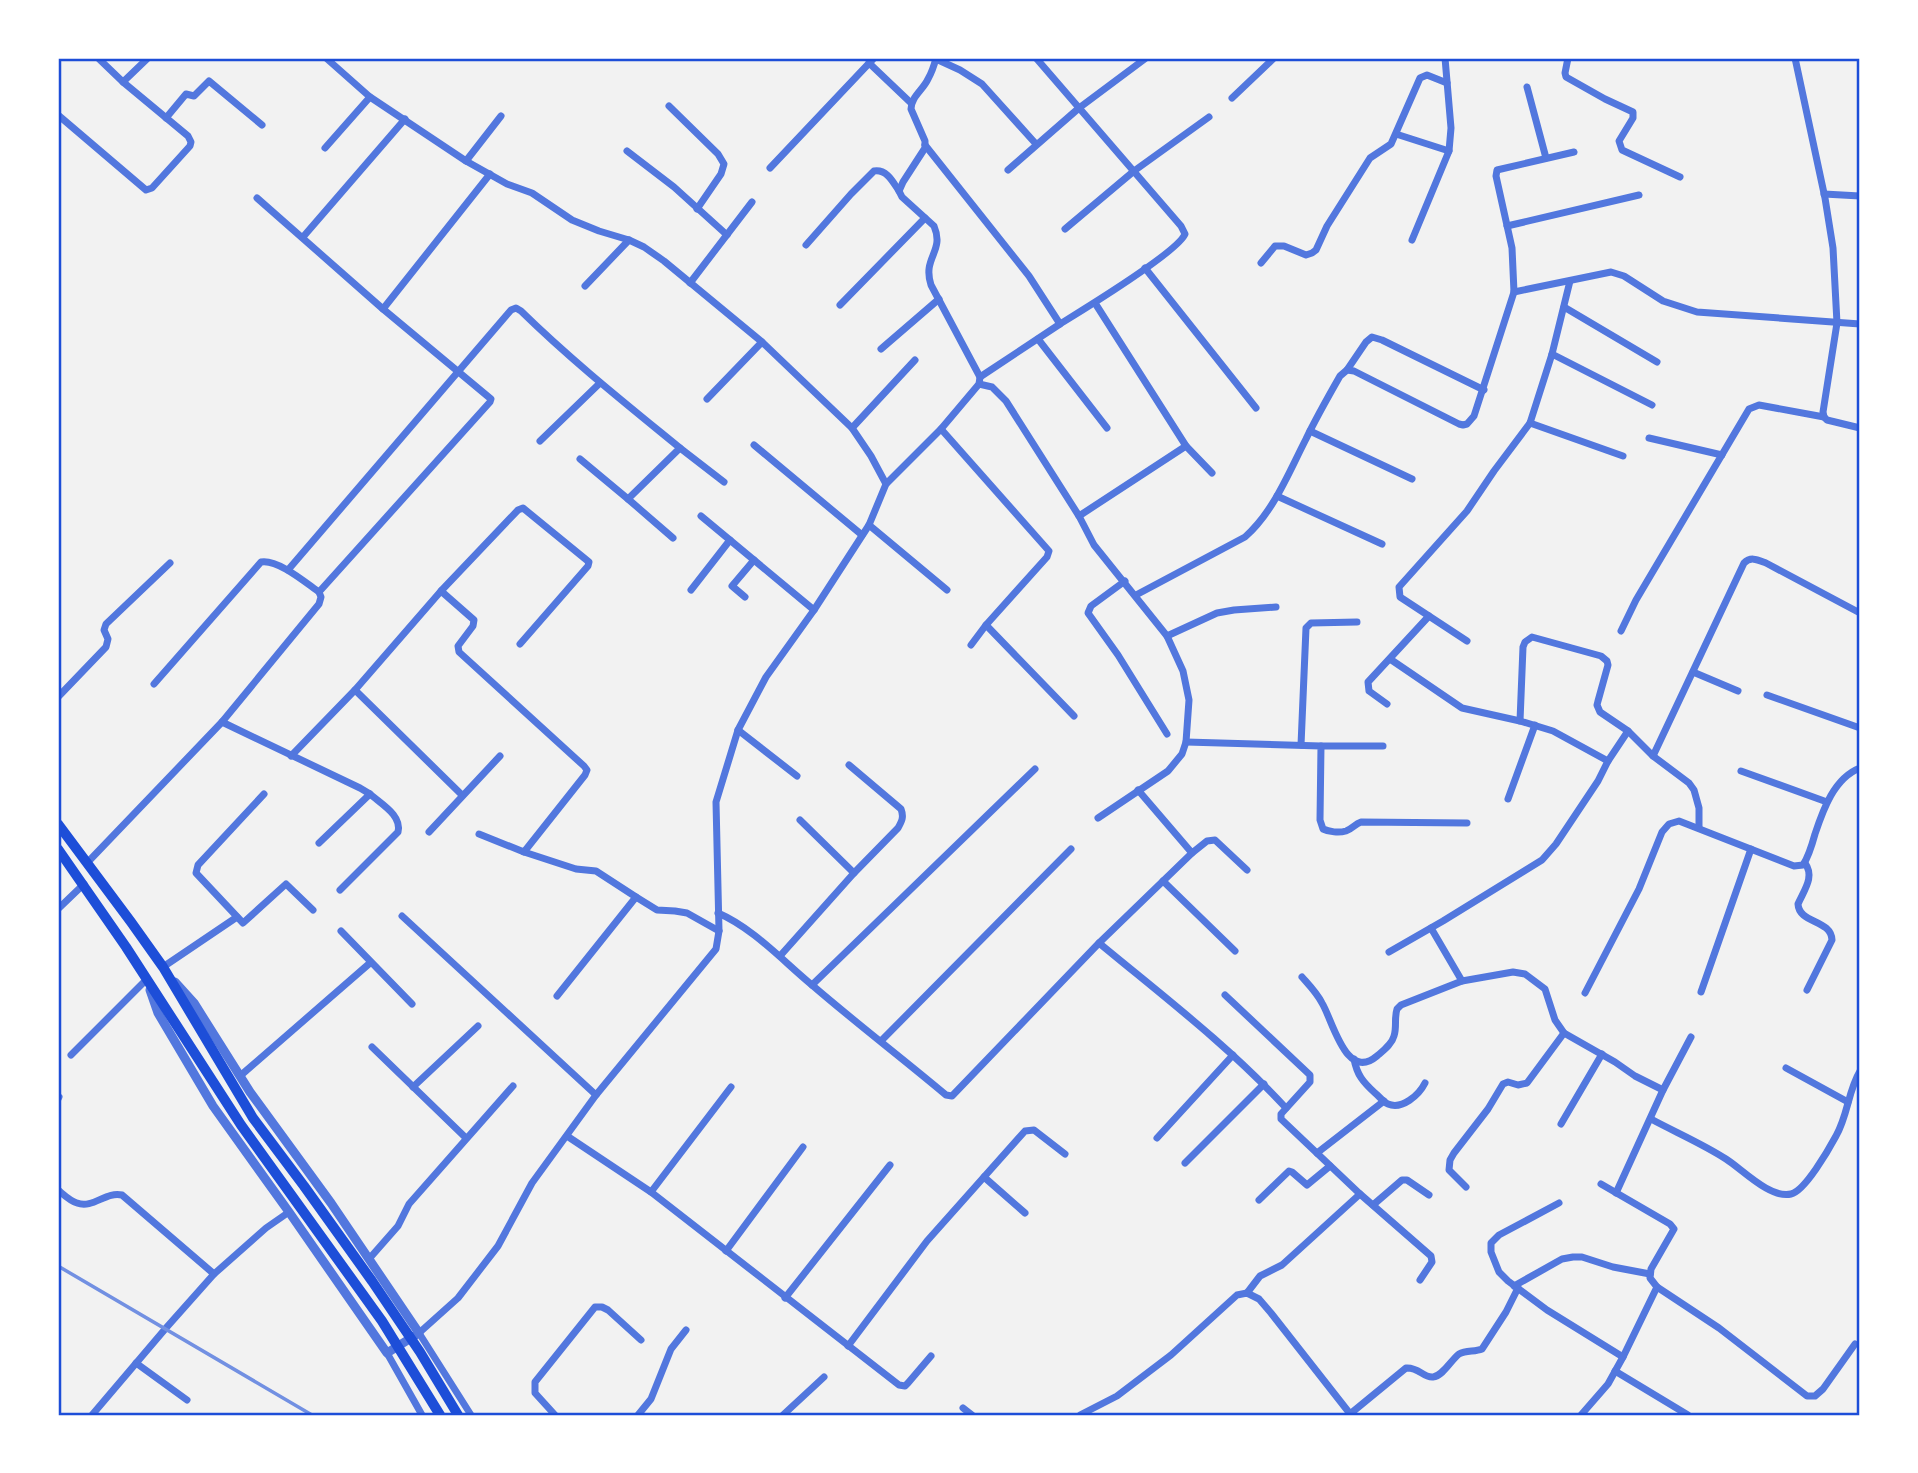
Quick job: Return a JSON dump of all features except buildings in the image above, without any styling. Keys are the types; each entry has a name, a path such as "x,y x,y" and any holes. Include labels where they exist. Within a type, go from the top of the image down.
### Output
{"highway":[{"path":"58,824 163,967 253,1118 386,1301 458,1415"},
{"path":"58,849 147,979 241,1125 382,1321 440,1415"}],"street":[{"path":"58,115 146,190 152,188 191,144 188,136 98,58"},
{"path":"124,82 148,58"},
{"path":"326,58 370,97 466,161 507,184 532,193 572,220 629,240 664,261 762,341 852,428 886,484"},
{"path":"387,1353 419,1333 458,1298 498,1246 532,1184 596,1095 716,948 719,931 716,802 738,730 766,677 814,610 869,525 886,484 940,429 980,380 1182,241 1185,234 1181,226 1036,58"},
{"path":"1008,170 1080,108 1146,58"},
{"path":"1231,98 1274,58"},
{"path":"1412,240 1449,151 1451,128 1446,58"},
{"path":"1568,58 1566,76 1633,112 1633,118 1619,141 1622,150 1680,177"},
{"path":"1795,58 1833,248 1837,323 1824,417"},
{"path":"911,103 928,80 936,59 960,69 982,84 1036,144"},
{"path":"770,168 872,60 911,103 925,145 1029,276 1060,324"},
{"path":"1261,263 1275,246 1284,246 1301,254 1312,253 1370,158 1391,144 1420,78 1427,75 1447,83"},
{"path":"166,118 186,94 194,96 209,81 262,125"},
{"path":"1527,87 1546,158"},
{"path":"325,149 370,97"},
{"path":"669,106 724,163 722,174 697,209"},
{"path":"466,161 501,116"},
{"path":"1065,229 1134,171 1209,117"},
{"path":"303,237 405,119"},
{"path":"1396,134 1449,151"},
{"path":"900,191 903,182 924,152 925,145"},
{"path":"627,151 674,187 727,235"},
{"path":"1347,370 1464,425 1467,424 1474,416 1484,390 1514,292 1512,248 1496,176 1497,170 1574,152"},
{"path":"806,245 874,171 886,173 902,197 934,226 938,243 931,258 928,276 980,380 1006,401 1079,516 1094,545 1167,636 1183,671 1189,700 1186,742 1182,754 1168,771 1098,818"},
{"path":"383,309 490,174"},
{"path":"1824,194 1860,196"},
{"path":"1507,226 1639,195"},
{"path":"257,198 383,309 489,397 490,402 319,592"},
{"path":"690,283 752,202"},
{"path":"839,305 925,218"},
{"path":"585,286 629,240"},
{"path":"1144,268 1256,408"},
{"path":"1514,292 1611,272 1624,276 1663,300 1697,312 1860,324"},
{"path":"1467,641 1400,597 1399,587 1467,511 1530,423 1552,354 1570,281"},
{"path":"881,349 939,299"},
{"path":"1095,303 1186,446 1212,473"},
{"path":"1564,307 1657,362"},
{"path":"288,570 457,372 511,310 516,308 600,383 724,482"},
{"path":"1136,595 1245,537 1263,519 1340,376 1366,342 1373,337 1484,390"},
{"path":"1038,339 1107,428"},
{"path":"707,399 762,341"},
{"path":"1552,354 1652,405"},
{"path":"852,428 915,360"},
{"path":"540,440 600,383"},
{"path":"1621,631 1636,600 1747,411 1756,405 1824,417 1832,422 1860,428"},
{"path":"1530,423 1623,456"},
{"path":"940,429 1048,550 1047,557 971,645"},
{"path":"1310,431 1412,479"},
{"path":"1649,438 1721,455"},
{"path":"754,445 862,535"},
{"path":"1079,516 1186,446"},
{"path":"628,499 680,447"},
{"path":"580,459 673,538"},
{"path":"1277,496 1382,544"},
{"path":"291,756 355,690 441,590 518,510 526,509 589,562 520,644"},
{"path":"701,516 814,610"},
{"path":"869,525 947,590"},
{"path":"691,590 730,540"},
{"path":"1653,756 1747,560 1752,558 1766,563 1860,613"},
{"path":"87,863 222,722 319,604 319,592 288,570 268,561 259,564 154,684"},
{"path":"745,597 732,586 754,561"},
{"path":"58,697 106,647 106,624 170,563"},
{"path":"1125,581 1091,606 1088,613 1118,655 1167,734"},
{"path":"441,590 474,620 473,626 458,646 460,652 586,768 585,775 524,852"},
{"path":"1167,636 1217,613 1276,607"},
{"path":"1387,704 1369,691 1367,685 1429,616"},
{"path":"1301,745 1306,628 1311,623 1357,622"},
{"path":"986,625 1074,716"},
{"path":"1520,721 1525,642 1532,637 1604,657 1607,670 1598,709 1628,731 1653,756 1695,790 1699,828"},
{"path":"1390,659 1462,708 1553,731 1608,761"},
{"path":"1693,672 1738,691"},
{"path":"355,690 462,795"},
{"path":"1767,695 1860,728"},
{"path":"222,722 360,788 396,817 399,828 340,891"},
{"path":"1508,799 1535,726"},
{"path":"738,730 797,776"},
{"path":"1390,952 1542,860 1556,844 1598,781 1628,731"},
{"path":"1186,742 1383,746"},
{"path":"1321,746 1320,820 1323,829 1346,831 1361,822 1466,823"},
{"path":"429,832 500,757"},
{"path":"779,956 898,828 903,818 901,809 849,765"},
{"path":"1585,993 1669,824 1679,821 1794,866 1803,865 1827,802 1842,781 1860,768"},
{"path":"812,985 1035,769"},
{"path":"1741,771 1827,802"},
{"path":"1138,790 1192,853"},
{"path":"264,794 198,865 198,876 242,922 246,922 286,884 313,910"},
{"path":"319,843 370,794"},
{"path":"800,820 854,873"},
{"path":"479,834 563,866 600,872 657,910 687,914 719,931"},
{"path":"718,914 729,918 779,956 946,1095 952,1096 1099,943 1207,841 1218,841 1247,870"},
{"path":"881,1041 1071,849"},
{"path":"1701,992 1751,849"},
{"path":"1805,863 1810,869 1810,876 1797,909 1801,914 1828,928 1832,936 1807,990"},
{"path":"1163,881 1235,951"},
{"path":"58,909 84,884"},
{"path":"557,996 636,897"},
{"path":"402,916 596,1095"},
{"path":"237,917 163,967 194,1003 240,1076 419,1333 471,1415"},
{"path":"1431,928 1462,981"},
{"path":"341,932 412,1004"},
{"path":"1099,943 1233,1055 1286,1108"},
{"path":"240,1076 370,963"},
{"path":"1354,1059 1366,1063 1387,1048 1395,1034 1395,1013 1401,1005 1462,981 1513,972 1525,974 1545,989 1555,1020 1564,1033 1663,1090"},
{"path":"1302,977 1321,1000 1336,1037 1354,1059 1362,1081 1384,1101 1393,1105 1404,1104 1417,1094 1425,1083"},
{"path":"71,1055 147,979 158,1013 213,1107 387,1353 422,1415"},
{"path":"1225,995 1310,1075 1310,1082 1281,1114 1281,1119 1360,1194 1431,1256 1432,1262 1420,1280"},
{"path":"413,1087 478,1026"},
{"path":"1466,1187 1449,1170 1454,1153 1488,1109 1503,1084 1527,1083 1564,1033"},
{"path":"1616,1193 1663,1090 1691,1037"},
{"path":"372,1047 466,1138"},
{"path":"1560,1124 1602,1054"},
{"path":"1157,1138 1233,1055"},
{"path":"1786,1068 1848,1102"},
{"path":"1651,1119 1726,1159 1758,1183 1774,1191 1790,1194 1807,1181 1837,1135 1860,1071"},
{"path":"1185,1163 1264,1084"},
{"path":"369,1259 398,1226 409,1204 513,1086"},
{"path":"651,1192 731,1087"},
{"path":"1317,1153 1384,1101"},
{"path":"848,1346 927,1241 1028,1130 1034,1130 1065,1154"},
{"path":"567,1136 651,1192 902,1386 908,1383 931,1356"},
{"path":"726,1251 803,1147"},
{"path":"785,1298 890,1165"},
{"path":"1259,1200 1289,1171 1307,1185 1330,1166"},
{"path":"984,1177 1025,1213"},
{"path":"1373,1205 1402,1180 1407,1180 1429,1195"},
{"path":"1601,1184 1673,1226 1673,1232 1650,1274 1657,1287 1719,1328 1807,1396 1815,1396 1823,1389 1855,1344"},
{"path":"58,1190 83,1205 112,1194 122,1195 214,1275"},
{"path":"1247,1293 1260,1276 1282,1265 1360,1194"},
{"path":"1559,1203 1491,1242 1491,1252 1499,1272 1547,1310 1623,1357"},
{"path":"92,1415 214,1275 266,1228 289,1212"},
{"path":"1080,1415 1117,1396 1171,1355 1237,1295 1247,1293 1259,1299 1351,1415 1406,1368 1415,1368 1433,1377 1462,1352 1482,1349 1506,1312 1516,1287 1562,1259 1582,1257 1613,1267 1650,1274"},
{"path":"1581,1415 1608,1384 1657,1287"},
{"path":"555,1415 535,1393 535,1382 593,1310 598,1306 608,1310 641,1340"},
{"path":"638,1415 651,1399 671,1349 686,1330"},
{"path":"136,1363 187,1400"},
{"path":"1615,1371 1688,1415"},
{"path":"783,1415 824,1377"},
{"path":"963,1408 972,1415"}],"railway":[{"path":"58,1266 312,1415"}]}
